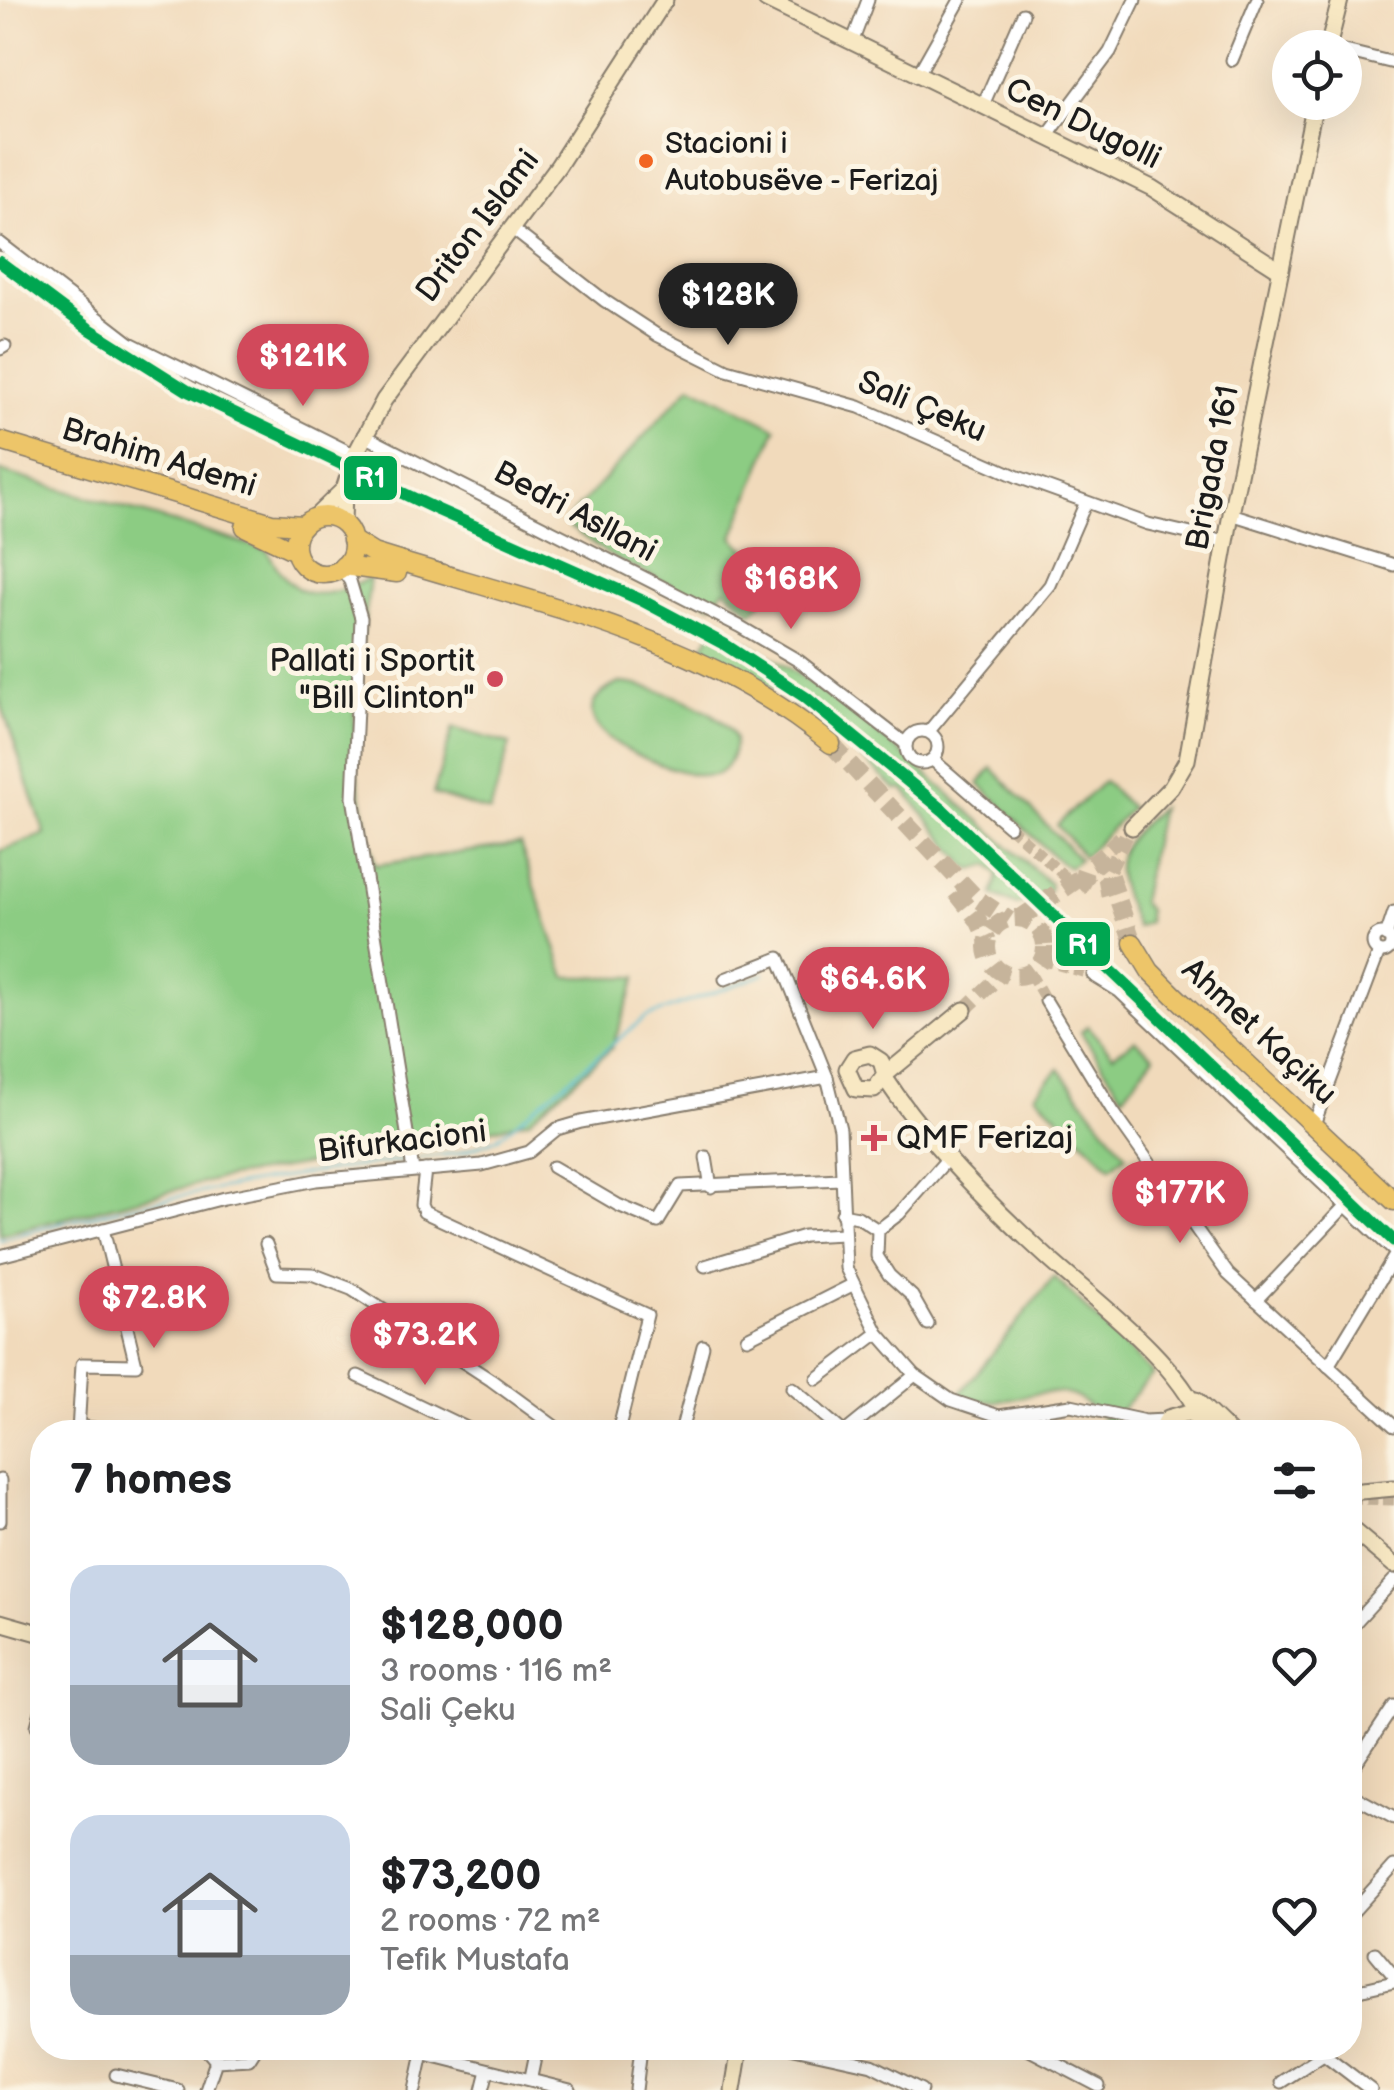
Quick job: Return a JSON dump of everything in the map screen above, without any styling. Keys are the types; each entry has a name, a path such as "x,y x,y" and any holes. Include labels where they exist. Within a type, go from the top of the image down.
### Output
{"main road":[{"name":"Brahim Ademi","path":"0,441 272,523 308,522 328,516 373,553 662,643 742,681 828,749 762,707 663,656 381,568 342,567 315,572 302,564 296,551 250,529 0,454"},
{"path":"296,551 308,522"},
{"path":"342,567 347,532"},
{"name":"Ahmet Kaçiku","path":"1133,943 1150,971 1174,995 1394,1201"}],"street":[{"name":"Driton Islami","path":"347,532 344,489 363,435 395,384 598,107 664,0"},
{"name":"Cen Dugolli","path":"766,0 1152,188 1280,270"},
{"path":"852,43 868,0"},
{"path":"917,76 960,0"},
{"path":"1046,138 1110,52 1136,0"},
{"path":"1232,60 1257,0"},
{"path":"1332,30 1340,0"},
{"path":"983,105 1023,14"},
{"path":"1362,56 1394,64"},
{"name":"Brigada 161","path":"1132,827 1171,786 1187,760 1231,514 1310,120"},
{"name":"Sali Çeku","path":"511,228 605,301 657,335 727,370 859,407 951,451 1148,524 1226,542"},
{"path":"0,243 130,343 355,455"},
{"name":"Bedri Asllani","path":"363,435 739,626 799,661 906,744"},
{"name":"Driton Islami","path":"308,522 344,489"},
{"path":"928,731 939,744 933,760 922,764 912,760 906,744 916,732 928,731 1050,585 1086,502"},
{"path":"1231,514 1394,565"},
{"path":"342,567 361,618 352,797 420,1205 424,1212 647,1315 621,1420"},
{"path":"933,760 1009,826"},
{"path":"1314,1124 1379,952 1390,946 1386,936 1394,912"},
{"path":"725,979 780,958 838,1115 843,1254 852,1285 878,1333 915,1375 951,1400 999,1416 1070,1405 1141,1420"},
{"path":"1093,975 1119,992 1394,1254 1328,1366"},
{"path":"1046,1000 1114,1114 1228,1274 1394,1426"},
{"path":"851,1080 881,1076 964,1010"},
{"path":"838,1115 862,1054 950,1156 1044,1254 1173,1376 1207,1420"},
{"name":"Bifurkacioni","path":"0,1256 316,1180 415,1165 482,1164 529,1152 557,1130 581,1122 827,1077 851,1080"},
{"path":"878,1230 899,1214 950,1156"},
{"path":"706,1158 711,1187"},
{"path":"552,1166 618,1205 658,1222 680,1186 841,1179"},
{"path":"1256,1300 1346,1205"},
{"path":"842,1214 858,1217 878,1230"},
{"path":"79,1420 82,1364 136,1365 104,1230"},
{"path":"878,1230 878,1256 889,1275 912,1296 928,1324"},
{"path":"705,1266 804,1236 843,1234"},
{"path":"266,1244 277,1274 312,1274 351,1289 546,1420"},
{"path":"746,1338 852,1285"},
{"path":"817,1379 878,1333"},
{"path":"683,1420 703,1346"},
{"path":"859,1420 915,1375"},
{"path":"358,1376 450,1420"},
{"path":"1165,1420 1176,1395 1173,1376"},
{"path":"792,1388 830,1420"},
{"path":"1188,1392 1207,1420"},
{"path":"1173,1420 1186,1413 1198,1420"},
{"path":"0,1480 0,1521"},
{"path":"1362,1491 1394,1488"},
{"path":"1362,1542 1394,1565"},
{"path":"1362,1615 1394,1580"},
{"path":"0,1622 30,1631"},
{"path":"1362,1754 1394,1706"},
{"path":"1362,1801 1394,1818"},
{"path":"1362,1898 1394,1866"},
{"path":"1362,1988 1394,1979 1375,1952"},
{"path":"206,2090 216,2061 232,2060"},
{"path":"415,2090 421,2060"},
{"path":"464,2060 488,2070 531,2077 570,2090"},
{"path":"531,2077 535,2060"},
{"path":"636,2090 640,2060"},
{"path":"733,2090 738,2060"},
{"path":"849,2060 872,2065 921,2090"},
{"path":"1049,2060 1099,2086"},
{"path":"1282,2082 1308,2060"},
{"path":"1331,2060 1370,2090"},
{"path":"484,2090 488,2070"},
{"path":"116,2075 178,2090"}],"green space":[{"path":"691,385 776,428 733,537 780,583 752,612 725,589 711,605 612,557 564,523"},
{"path":"0,471 267,550 287,580 309,593 336,591 370,578 354,704 357,775 375,865 520,844 566,977 637,977 612,1048 529,1120 446,1141 218,1179 0,1235 0,851 45,834 0,701"},
{"path":"715,625 806,679 849,711 1050,884 1049,891 1017,905 993,895 998,875 989,865 972,870 966,866 904,790 895,789 851,748 781,694 703,648"},
{"path":"619,683 667,693 718,718 735,740 726,768 718,774 703,775 680,771 625,749 604,733 593,717 596,699"},
{"path":"453,728 510,744 490,812 433,794"},
{"path":"992,768 1079,859 1069,867 1060,863 979,784"},
{"path":"1104,781 1131,808 1084,857 1057,825"},
{"path":"1160,808 1141,902 1148,910 1148,922 1136,927 1121,888 1118,861 1130,837"},
{"path":"1087,1026 1113,1055 1135,1040 1154,1056 1123,1096 1081,1032"},
{"path":"1059,1069 1126,1155 1111,1167 1035,1094"},
{"path":"1054,1277 1153,1374 1112,1420 1105,1420 1070,1395 1042,1393 990,1401 959,1395"}],"waterway":[{"path":"418,1158 459,1153 496,1139 646,1017 765,974"},
{"path":"0,1240 201,1192 405,1160"}],"tunnel":[{"path":"831,744 976,898 1009,920"},
{"path":"1009,826 1072,883"},
{"path":"1092,863 1132,827"},
{"path":"1109,870 1127,834"},
{"path":"1097,862 1106,866 1110,875 1106,884 1097,888 1088,884 1084,875 1088,866 1097,862"},
{"path":"1019,919 1084,875"},
{"path":"1110,876 1133,943"},
{"path":"956,892 978,920 988,941"},
{"path":"1016,918 1036,927 1045,947 1036,967 1016,976 996,967 987,947 996,927 1016,918"},
{"path":"1042,960 1093,975"},
{"path":"964,1010 1003,973"},
{"path":"1030,973 1046,1001"},
{"path":"1362,1499 1394,1500"}],"transit line":[{"name":"R1","path":"0,262 88,328 188,391 438,510 641,600 724,644 805,697 943,810 1394,1241"}],"place":[{"name":"Stacioni i Autobusëve - Ferizaj","path":"646,161"},
{"name":"Pallati i Sportit \"Bill Clinton\"","path":"495,679"},
{"name":"QMF Ferizaj","path":"874,1138"}]}
